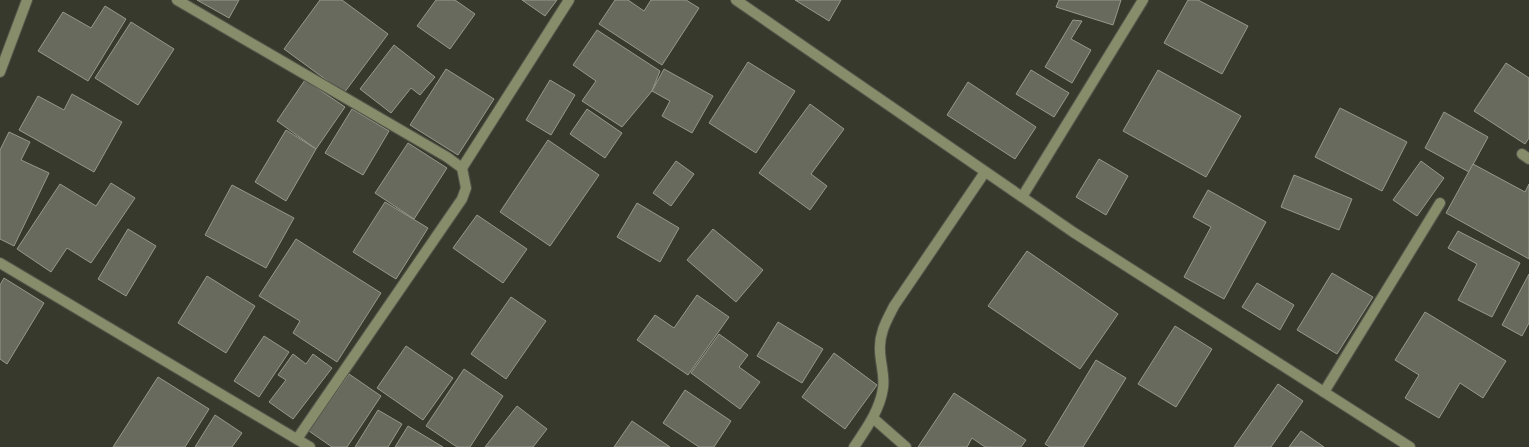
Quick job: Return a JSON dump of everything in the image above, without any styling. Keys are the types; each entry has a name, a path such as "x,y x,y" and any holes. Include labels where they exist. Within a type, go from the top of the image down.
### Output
{"street":[{"path":"0,72 27,0"},
{"path":"177,0 447,157 462,168 466,188 462,199 297,439"},
{"path":"462,168 568,0"},
{"path":"736,0 1022,197 1410,447"},
{"path":"1022,197 1143,0"},
{"path":"854,447 873,418 881,400 884,387 879,348 882,329 894,306 985,172"},
{"path":"1324,392 1440,204"},
{"path":"0,263 310,447"},
{"path":"873,418 906,447"}],"building":[{"path":"197,0 239,0 229,18"},
{"path":"320,0 342,0 388,34 344,93 284,49"},
{"path":"436,0 455,0 475,14 450,49 417,26"},
{"path":"522,0 557,0 545,16"},
{"path":"615,0 628,0 644,11 651,0 686,0 699,8 662,65 599,24"},
{"path":"795,0 841,0 829,21"},
{"path":"1059,0 1121,0 1113,25 1056,7"},
{"path":"1188,0 1198,0 1248,26 1222,74 1164,43"},
{"path":"105,6 126,19 88,81 38,51 63,12 91,28"},
{"path":"1073,20 1082,21 1071,39 1091,50 1072,83 1045,67"},
{"path":"131,22 174,49 138,105 95,78"},
{"path":"597,30 660,71 652,91 622,127 582,101 596,81 573,65"},
{"path":"394,45 435,77 420,95 411,88 391,113 360,89"},
{"path":"748,62 795,91 756,153 709,123"},
{"path":"1506,63 1529,78 1529,138 1525,144 1474,111"},
{"path":"446,69 494,99 458,155 410,125"},
{"path":"664,69 713,96 692,133 662,116 670,101 652,91"},
{"path":"1031,70 1069,93 1054,117 1016,94"},
{"path":"1158,70 1241,116 1206,177 1123,131"},
{"path":"305,80 345,107 316,149 277,121"},
{"path":"550,80 575,95 551,135 526,120"},
{"path":"968,82 1036,127 1015,159 947,115"},
{"path":"72,94 122,122 94,172 19,130 38,96 64,110"},
{"path":"810,104 844,129 811,174 827,186 810,210 759,173"},
{"path":"1340,108 1407,142 1382,191 1315,157"},
{"path":"352,109 389,131 363,175 325,153"},
{"path":"587,109 622,133 605,158 570,134"},
{"path":"1444,112 1488,137 1469,172 1425,148"},
{"path":"286,130 316,149 286,201 255,182"},
{"path":"9,132 30,142 21,160 49,173 14,246 0,239 0,150"},
{"path":"548,140 599,175 550,246 500,212"},
{"path":"408,143 447,168 414,219 375,193"},
{"path":"1099,159 1128,176 1106,215 1076,197"},
{"path":"676,161 694,174 671,206 653,193"},
{"path":"1421,161 1444,178 1417,216 1393,200"},
{"path":"1473,164 1525,192 1529,184 1529,259 1446,213"},
{"path":"1294,175 1352,199 1339,230 1281,207"},
{"path":"111,183 135,198 91,263 67,248 51,272 17,249 60,184 96,206"},
{"path":"232,185 294,218 266,268 205,235"},
{"path":"1208,190 1266,222 1224,299 1184,277 1211,227 1193,217"},
{"path":"385,202 428,228 396,279 353,252"},
{"path":"637,203 679,228 660,262 617,237"},
{"path":"477,215 527,249 503,283 453,248"},
{"path":"128,229 156,246 126,296 98,279"},
{"path":"713,229 763,270 736,302 687,260"},
{"path":"1458,231 1520,263 1492,317 1458,300 1477,264 1448,248"},
{"path":"296,239 381,293 337,362 293,333 300,321 259,296"},
{"path":"1027,251 1118,314 1080,369 988,306"},
{"path":"1332,273 1373,297 1337,354 1297,330"},
{"path":"1529,274 1529,323 1522,336 1502,325"},
{"path":"207,276 255,306 226,353 178,323"},
{"path":"4,278 44,303 7,364 0,359 0,285"},
{"path":"1257,283 1294,305 1280,330 1242,307"},
{"path":"697,295 729,317 688,375 637,340 655,315 674,328"},
{"path":"511,297 546,321 506,379 471,354"},
{"path":"1425,312 1506,361 1483,398 1460,383 1439,418 1405,398 1419,375 1395,360"},
{"path":"778,322 823,349 802,383 757,356"},
{"path":"1175,326 1212,349 1176,407 1138,384"},
{"path":"719,334 748,355 739,367 760,382 740,409 691,373"},
{"path":"264,336 289,352 259,397 234,381"},
{"path":"406,346 453,378 423,420 377,388"},
{"path":"834,353 877,385 845,429 802,397"},
{"path":"293,354 306,364 313,354 332,368 293,419 269,402 286,380 278,375"},
{"path":"1096,360 1126,378 1083,447 1050,447 1045,444"},
{"path":"464,369 503,396 470,447 457,447 426,426"},
{"path":"349,374 381,396 347,447 332,447 309,431"},
{"path":"158,377 209,409 185,447 113,447"},
{"path":"1278,384 1303,401 1271,447 1234,447"},
{"path":"685,390 731,421 714,447 699,447 663,423"},
{"path":"954,393 1026,440 1021,447 985,447 972,438 967,447 918,447"},
{"path":"517,406 547,429 533,447 485,447"},
{"path":"378,410 402,424 388,447 355,447"},
{"path":"215,415 242,433 232,447 195,447"},
{"path":"632,421 670,447 614,447"},
{"path":"408,426 443,447 395,447"},
{"path":"1301,431 1324,447 1289,447"}]}
